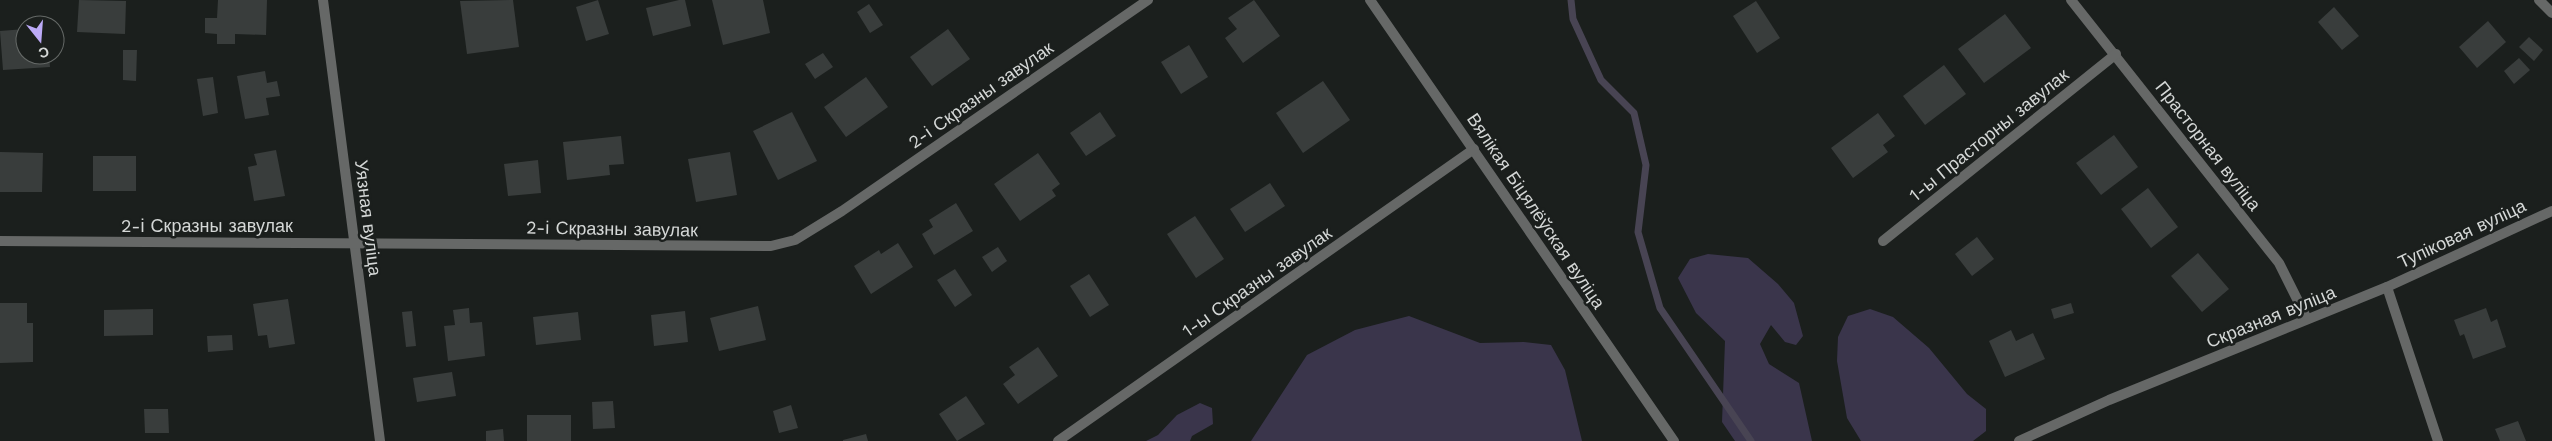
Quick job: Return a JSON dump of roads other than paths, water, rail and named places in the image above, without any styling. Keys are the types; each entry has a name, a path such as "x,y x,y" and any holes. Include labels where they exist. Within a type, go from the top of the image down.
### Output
{"street":[{"name":"Уязная вуліца","path":"323,0 380,441"},
{"name":"2-і Скразны завулак","path":"0,241 771,246 795,240 842,211 1148,0"},
{"name":"Вялікая Біцялёўская вуліца","path":"1370,0 1674,441"},
{"name":"Прасторная вуліца","path":"2071,0 2116,54 2279,263 2307,320"},
{"path":"2539,0 2552,13"},
{"name":"1-ы Прасторны завулак","path":"1883,241 2116,54"},
{"name":"1-ы Скразны завулак","path":"1058,441 1474,149"},
{"name":"Тупіковая вуліца","path":"2386,287 2552,210"},
{"path":"2386,287 2438,441"},
{"name":"Скразная вуліца","path":"2019,441 2109,400 2386,287"}],"waterway":[{"path":"1571,0 1573,19 1601,80 1634,113 1646,165 1638,232 1660,308 1751,441"}]}
